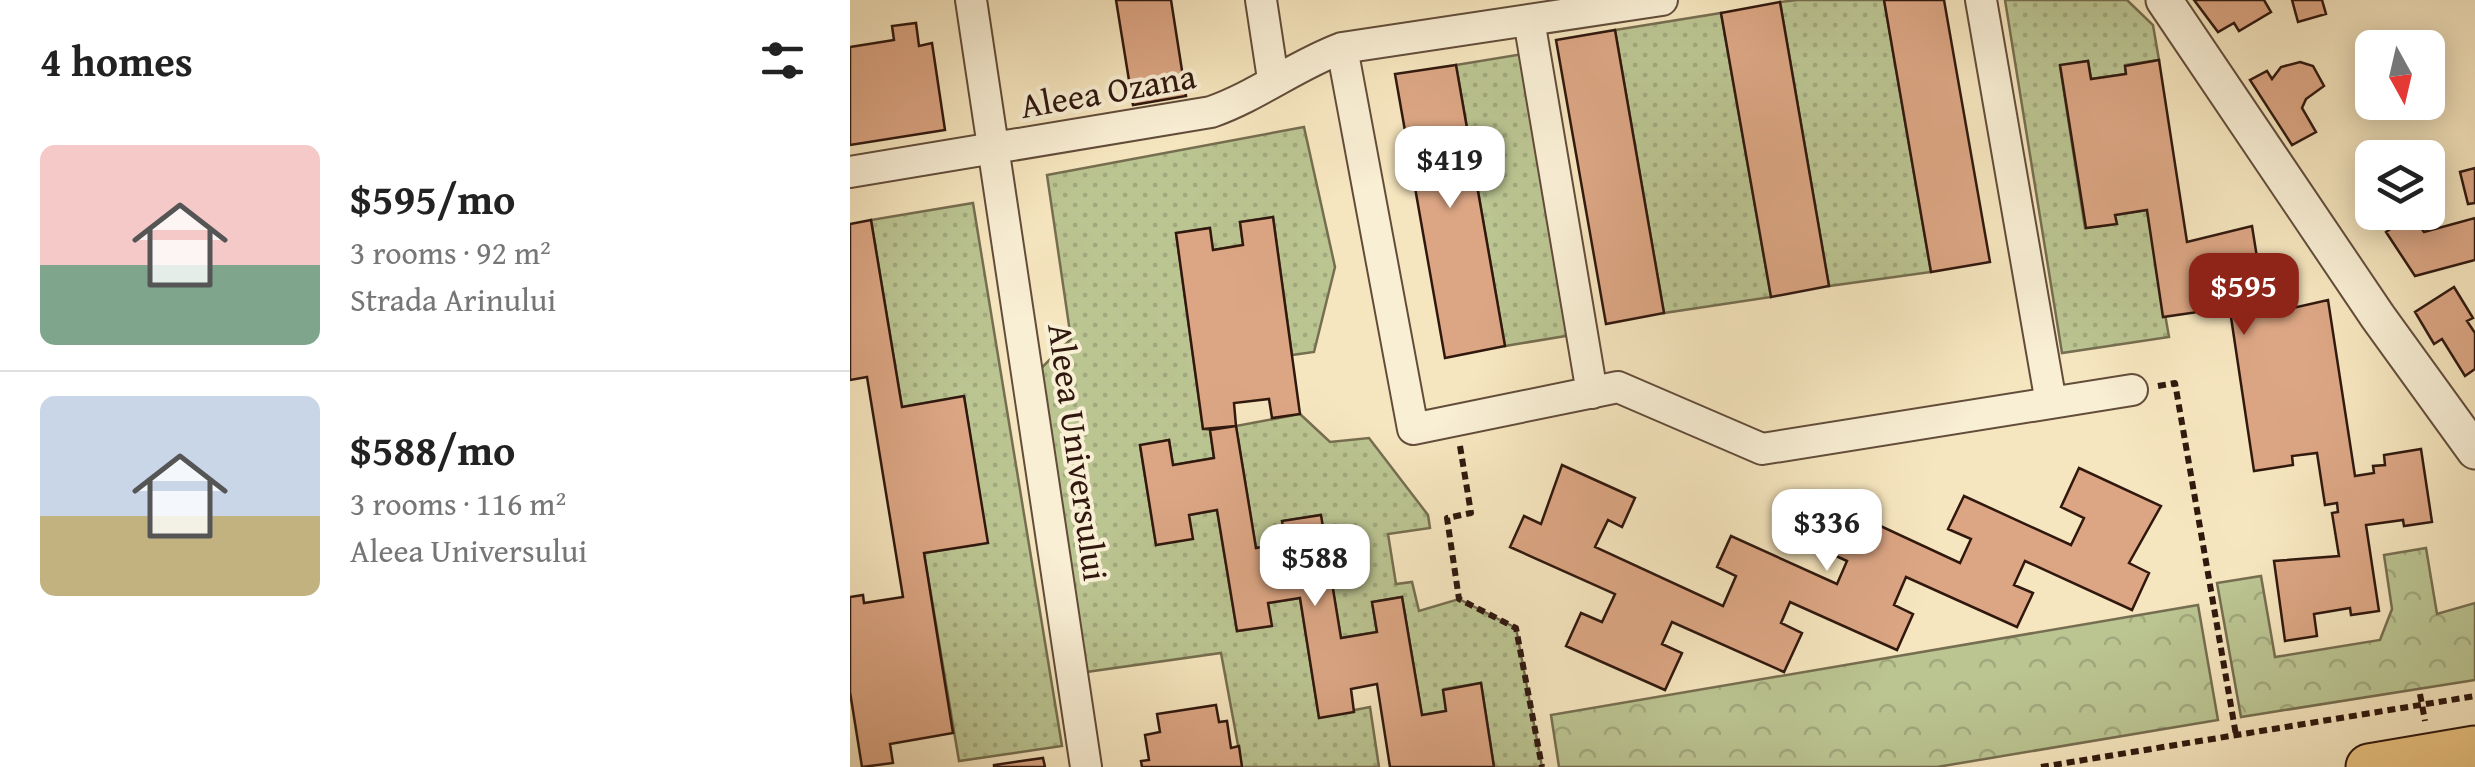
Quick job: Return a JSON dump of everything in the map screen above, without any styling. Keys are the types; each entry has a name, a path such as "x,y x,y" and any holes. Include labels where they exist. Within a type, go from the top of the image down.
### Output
{"main road":[{"path":"2369,767 2475,748"}],"street":[{"name":"Aleea Universului","path":"971,0 1086,767"},
{"path":"1261,0 1273,79"},
{"name":"Aleea Ozana","path":"850,172 1211,112 1342,48 1662,0"},
{"path":"1981,0 2050,403"},
{"path":"2164,0 2367,301 2475,450"},
{"path":"1529,20 1592,392"},
{"path":"1342,48 1413,429 1618,387 1762,450 2132,390"}],"path":[{"path":"2132,390 2175,383 2236,735"},
{"path":"1456,420 1470,513 1447,518 1460,600 1516,628 1542,767"},
{"path":"2042,767 2475,696"}],"green space":[{"path":"1884,0 1931,272 1829,286 1780,2"},
{"path":"2005,0 2127,0 2153,25 2159,60 2125,65 2126,74 2091,79 2088,61 2060,66 2085,228 2116,224 2115,215 2147,210 2169,337 2062,353"},
{"path":"1721,13 1771,297 1664,313 1615,30"},
{"path":"1535,52 1584,333 1505,346 1456,65"},
{"path":"1304,127 1335,267 1314,352 1292,355 1273,217 1240,222 1243,245 1213,250 1209,228 1176,233 1203,429 1210,430 1214,458 1173,465 1169,440 1140,446 1156,545 1189,515 1217,510 1237,631 1271,626 1268,603 1300,598 1319,717 1370,707 1379,767 1242,767 1221,653 1072,674 1029,380 1071,339 1047,175"},
{"path":"973,203 1062,746 959,761 924,553 987,543 964,397 902,407 871,220"},
{"path":"1300,414 1330,442 1369,438 1428,515 1430,528 1388,534 1396,584 1412,582 1419,611 1459,599 1516,628 1542,767 1494,767 1481,683 1444,689 1446,711 1422,715 1402,597 1372,602 1377,632 1341,638 1320,515 1283,521 1286,543 1256,548 1236,426"},
{"path":"2426,548 2437,614 2475,603 2475,680 2241,717 2217,583 2261,576 2275,657 2380,640 2392,609 2384,555"},
{"path":"2198,605 2218,720 1937,767 1559,767 1551,715"}],"building":[{"path":"1116,0 1171,0 1186,96 1133,105"},
{"path":"1884,0 1944,0 1990,262 1931,272"},
{"path":"2194,0 2264,0 2271,12 2239,31 2234,23 2218,32"},
{"path":"2292,0 2322,0 2326,14 2298,22"},
{"path":"1780,2 1829,286 1771,297 1721,13"},
{"path":"916,23 919,46 932,43 945,130 850,145 850,47 894,40 892,26"},
{"path":"1615,30 1664,313 1606,324 1556,40"},
{"path":"2159,60 2187,242 2252,226 2266,314 2328,300 2355,476 2374,473 2373,466 2385,465 2384,455 2421,449 2432,522 2404,526 2403,520 2366,525 2379,611 2351,615 2350,608 2314,614 2317,636 2285,641 2274,561 2339,556 2332,513 2338,512 2337,503 2325,505 2317,453 2292,456 2293,465 2254,471 2228,297 2197,302 2198,312 2163,317 2147,210 2115,215 2117,224 2086,228 2060,65 2088,61 2091,79 2126,74 2125,66"},
{"path":"2300,62 2313,66 2324,86 2306,99 2302,108 2316,132 2292,145 2250,80 2267,71 2272,79 2281,67"},
{"path":"1456,65 1505,346 1445,358 1395,74"},
{"path":"2475,168 2475,203 2468,204 2460,172"},
{"path":"1273,217 1300,414 1272,418 1269,399 1234,403 1236,426 1203,429 1176,233 1210,228 1213,250 1243,245 1240,222"},
{"path":"2475,218 2475,260 2415,276 2386,232 2445,230 2445,226"},
{"path":"871,220 902,407 964,396 988,543 924,553 953,733 890,744 893,763 862,767 850,692 850,597 863,595 864,603 903,597 867,377 850,380 850,224"},
{"path":"2454,287 2473,318 2467,321 2475,333 2475,369 2465,376 2442,339 2434,344 2415,312"},
{"path":"1236,426 1256,548 1286,543 1282,521 1321,515 1341,638 1377,632 1372,602 1402,597 1422,715 1446,711 1443,690 1481,683 1494,767 1390,767 1377,684 1351,689 1354,712 1319,718 1300,598 1268,603 1272,626 1237,631 1217,510 1189,515 1193,539 1156,545 1140,445 1169,440 1173,465 1214,458 1210,430"},
{"path":"1562,465 1635,498 1622,527 1608,520 1595,547 1723,606 1736,576 1717,567 1731,536 1837,584 1847,561 1825,551 1844,509 1960,563 1971,539 1948,529 1964,496 2071,545 2084,518 2061,507 2079,468 2161,506 2129,563 2149,573 2132,610 2025,561 2014,585 2033,593 2017,627 1906,577 1894,605 1913,614 1897,650 1790,602 1781,623 1802,633 1784,672 1672,622 1662,644 1682,653 1665,690 1566,646 1581,613 1602,622 1615,594 1510,547 1524,516 1541,524"},
{"path":"1216,705 1219,722 1227,721 1231,748 1239,746 1242,767 1142,767 1141,761 1149,760 1145,735 1160,732 1157,714"},
{"path":"1043,758 1045,767 994,767 994,765"}]}
